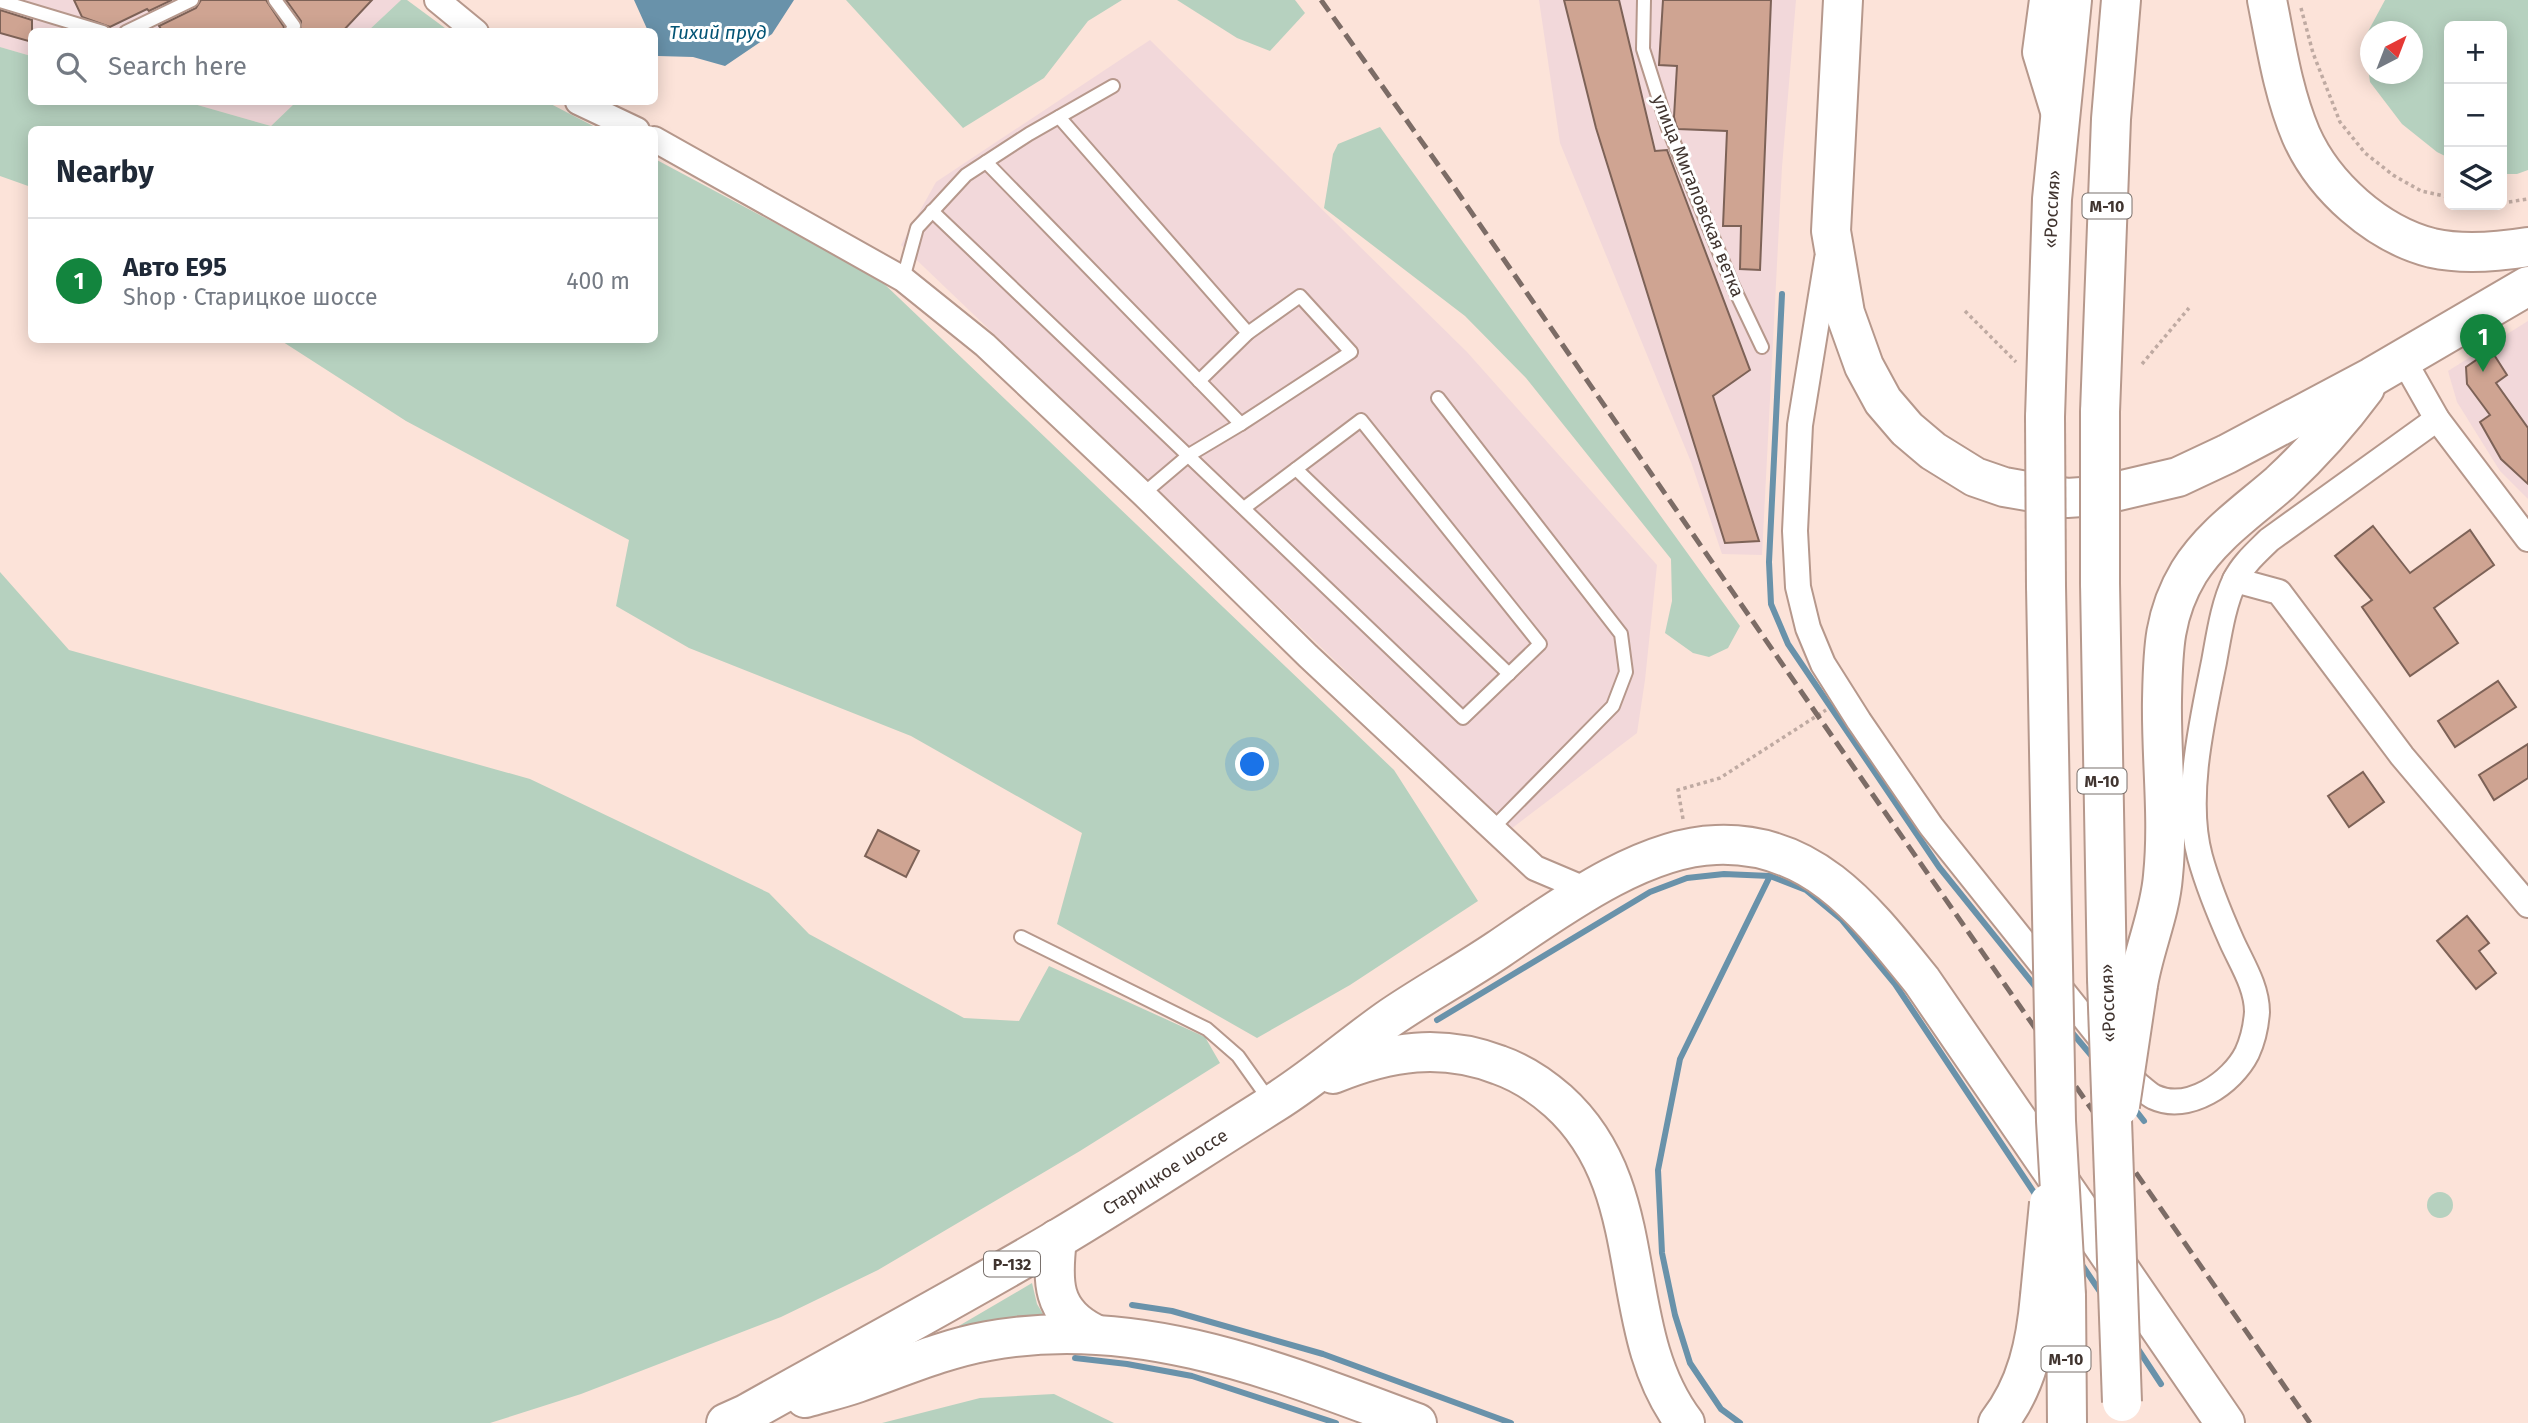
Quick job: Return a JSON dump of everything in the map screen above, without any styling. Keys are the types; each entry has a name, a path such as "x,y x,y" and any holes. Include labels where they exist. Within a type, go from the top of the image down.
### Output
{"main road":[{"path":"1843,0 1831,231 1845,313 1864,366 1883,401 1908,429 1933,451 1975,477 2004,487 2067,498 2097,496 2178,477 2227,454 2388,368 2528,286"},
{"path":"2049,0 2042,52 2060,111"},
{"name":"«Россия»","path":"2053,1296 2056,1121 2045,417 2052,199 2072,0"},
{"name":"«Россия»","path":"2121,0 2111,119 2100,412 2100,583 2122,982 2113,1153 2122,1412"},
{"path":"2267,0 2280,64 2301,135 2327,178 2343,195 2389,229 2432,248 2477,252 2528,247"},
{"path":"2122,982 2144,953 2156,920 2164,875 2162,664 2166,624 2175,598 2191,569 2218,535 2302,462 2388,368"},
{"name":"Старицкое шоссе","path":"736,1419 1058,1239 1282,1098 1387,1020 1587,890 1658,858 1695,848 1725,845 1762,850 1800,864 1817,872 1851,897 1922,981 2225,1423"},
{"path":"1282,1098 1336,1073 1383,1057 1424,1051 1470,1056 1505,1067 1525,1075 1554,1097 1588,1134 1613,1184 1624,1223 1650,1349 1672,1403 1685,1423"},
{"path":"1058,1239 1054,1279 1058,1298 1074,1322 1093,1334"},
{"path":"1998,1423 2017,1394 2026,1373 2037,1330 2053,1296"},
{"name":"М-10","path":"2053,1296 2067,1423"},
{"path":"736,1419 853,1384 965,1346 1013,1338 1093,1334 1185,1346 1237,1360 1417,1423"}],"street":[{"path":"437,0 471,28"},
{"path":"584,105 629,126"},
{"path":"658,141 903,279 985,345 1143,494 1308,656 1535,868 1587,890"},
{"path":"1831,231 1800,425 1796,545 1798,587 1808,628 1830,676 1931,826 2137,1084 2154,1097 2171,1101 2187,1100 2201,1095 2229,1076 2247,1053 2256,1024 2255,996 2211,891 2199,855 2195,827 2195,783 2206,703 2224,611 2235,580 2249,559 2269,540 2437,419"},
{"path":"2388,368 2437,419 2528,539"},
{"path":"2235,580 2278,592 2402,756 2528,905"}],"lane":[{"path":"134,28 192,0"},
{"path":"275,0 293,28"},
{"name":"улица Мигаловская ветка","path":"1644,0 1643,48 1668,128 1733,286 1762,347"},
{"path":"11,1 91,28"},
{"path":"903,279 917,228 966,175 1113,86"},
{"path":"1059,117 1248,333"},
{"path":"986,162 1241,425"},
{"path":"933,211 1463,718 1541,644 1361,420 1244,508"},
{"path":"1143,494 1189,455 1241,425 1351,352 1300,296 1248,333 1199,382"},
{"path":"1438,398 1620,634 1626,672 1613,706 1493,828"},
{"path":"1296,469 1509,674"},
{"path":"1021,937 1207,1029 1282,1098"}],"path":[{"path":"2299,0 2313,53 2340,122 2365,153 2393,175 2421,191 2444,196"},
{"path":"2507,202 2528,199"},
{"path":"2142,364 2189,308"},
{"path":"1965,311 2016,362"},
{"path":"1685,828 1678,790 1720,778 1826,710"}],"shaded area":[{"path":"0,0 401,0 371,28 28,28 28,55 0,47"},
{"path":"1539,0 1796,0 1782,167 1762,555 1722,554 1691,462 1560,143"},
{"path":"1150,40 1467,352 1657,565 1637,733 1511,829 901,245 936,182"},
{"path":"198,105 293,105 271,126"},
{"path":"2528,321 2528,499 2500,471 2457,402 2448,371"}],"green space":[{"path":"401,0 407,0 445,28 371,28"},
{"path":"846,0 1122,0 1088,21 1044,78 963,128"},
{"path":"1177,0 1295,0 1305,13 1270,51 1237,38"},
{"path":"2385,0 2528,0 2528,170 2507,174 2507,21 2444,21 2444,156 2402,124 2372,84 2423,84 2423,21 2374,21"},
{"path":"0,47 28,55 28,105 198,105 271,126 28,126 28,186 0,176"},
{"path":"293,105 553,105 593,126 271,126"},
{"path":"1380,127 1740,626 1728,648 1709,657 1693,653 1665,633 1672,601 1671,559 1526,378 1465,316 1324,208 1333,154 1338,144"},
{"path":"658,161 878,278 1394,770 1478,901 1350,985 1257,1038 1057,924 1082,833 911,736 689,648 616,606 629,540 406,421 285,343 658,343"},
{"path":"0,572 69,650 530,779 769,893 809,934 964,1018 1019,1021 1049,966 1205,1037 1220,1063 1080,1151 878,1270 781,1317 581,1394 490,1423 0,1423"},
{"path":"2440,1192 2449,1196 2453,1205 2449,1214 2440,1218 2431,1214 2427,1205 2431,1196"},
{"path":"1032,1283 1042,1316 957,1327"},
{"path":"1054,1394 1114,1423 882,1423 980,1398"}],"water":[{"name":"Тихий пруд","path":"634,0 794,0 772,34 725,66 693,57 658,56 658,28 647,28"}],"building":[{"path":"74,0 172,0 110,27 82,17"},
{"path":"201,0 266,0 284,27 159,26 196,8"},
{"path":"286,0 372,0 346,28 301,28 301,21"},
{"path":"1564,0 1619,0 1655,151 1667,150 1750,370 1713,396 1759,541 1725,543 1596,128"},
{"path":"1663,0 1771,0 1760,270 1740,269 1741,226 1723,226 1727,131 1678,129 1676,125 1674,117 1677,66 1659,65"},
{"path":"0,10 32,20 32,28 28,28 28,41 0,33"},
{"path":"2491,350 2507,375 2496,383 2528,428 2528,484 2501,459 2480,422 2490,415 2467,384 2466,367"},
{"path":"2373,526 2410,573 2470,530 2494,565 2434,608 2458,643 2410,676 2362,607 2372,600 2335,556"},
{"path":"2498,681 2516,707 2455,747 2438,721"},
{"path":"2528,744 2528,778 2494,800 2479,775"},
{"path":"2363,772 2384,802 2349,827 2328,796"},
{"path":"878,830 919,851 906,877 865,856"},
{"path":"2467,916 2489,943 2479,951 2496,973 2476,989 2437,941"}],"waterway":[{"path":"1782,294 1769,562 1771,604 1788,644 1939,867 2038,990"},
{"path":"1437,1020 1650,892 1687,878 1724,874 1770,876 1806,890 1842,920 1895,984 2037,1197"},
{"path":"1740,1423 1721,1409 1690,1363 1675,1315 1662,1253 1658,1170 1680,1059 1770,876"},
{"path":"2069,1029 2096,1061"},
{"path":"2133,1107 2144,1121"},
{"path":"2080,1262 2103,1296"},
{"path":"1132,1305 1172,1311 1323,1354 1511,1423"},
{"path":"2136,1346 2161,1384"},
{"path":"1075,1358 1192,1376 1336,1423"}],"railway":[{"path":"1321,0 1454,187 2310,1423"}],"place":[{"name":"Авто E95","path":"2483,372"}]}
